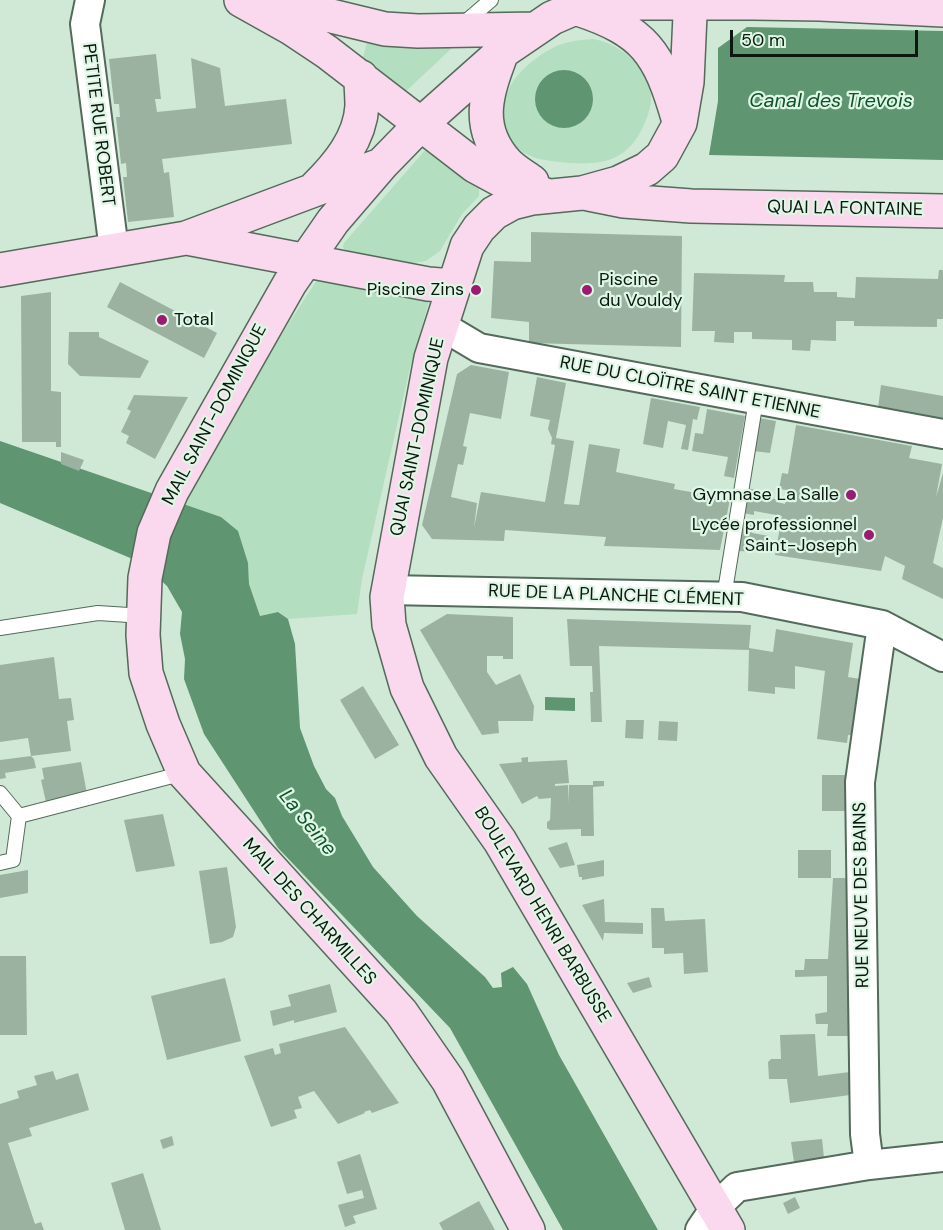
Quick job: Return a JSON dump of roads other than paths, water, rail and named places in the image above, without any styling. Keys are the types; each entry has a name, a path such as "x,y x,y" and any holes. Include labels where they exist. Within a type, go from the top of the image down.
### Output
{"main road":[{"path":"241,0 291,28 361,78 475,166 499,179 550,196 582,193 618,183 647,169 662,156 680,123 687,82 689,26 693,2"},
{"path":"263,0 385,29 418,31 536,29"},
{"path":"550,196 508,164 496,149 489,133 485,113 489,87 502,52 580,4 874,3 943,10"},
{"path":"580,4 632,34 648,48 667,81 680,123"},
{"name":"MAIL SAINT-DOMINIQUE","path":"145,578 154,533 176,484 263,327 304,261 333,221 382,164 421,124 502,52"},
{"path":"310,192 340,161 350,144 358,126 362,107 361,78"},
{"path":"0,270 186,238 382,164"},
{"name":"QUAI LA FONTAINE","path":"582,193 624,201 665,205 943,211"},
{"name":"QUAI SAINT-DOMINIQUE","path":"387,590 431,358 467,246 479,228 494,213 512,203 550,196"},
{"path":"186,238 428,284 453,286"},
{"name":"MAIL DES CHARMILLES","path":"145,578 143,634 147,673 163,724 184,773 401,1012 448,1080 528,1230"},
{"name":"BOULEVARD HENRI BARBUSSE","path":"387,590 389,625 407,688 441,757 500,841 712,1222"}],"street":[{"name":"PETITE RUE ROBERT","path":"90,0 85,24 114,250"},
{"name":"RUE DU CLOÏTRE SAINT ETIENNE","path":"442,326 479,348 943,434"},
{"name":"RUE DE LA PLANCHE CLÉMENT","path":"387,590 742,597 882,625 943,657"},
{"name":"RUE NEUVE DES BAINS","path":"869,1166 865,1134 860,782 882,625"},
{"path":"712,1222 737,1187 943,1157"}],"lane":[{"path":"458,29 491,0"},
{"path":"724,597 756,400"},
{"path":"0,628 98,613 144,616"},
{"path":"19,816 184,773"},
{"path":"0,794 19,816 13,860 0,863"}],"water":[{"name":"Canal des Trevois","path":"747,27 943,31 943,160 709,155 718,101 718,48"},
{"path":"564,70 575,72 588,83 593,99 591,110 580,123 564,128 553,126 540,115 535,99 537,88 548,75"},
{"name":"La Seine","path":"0,441 221,517 238,531 248,563 249,584 260,616 278,612 288,619 295,644 300,728 314,766 326,789 335,798 342,816 373,867 417,916 485,977 493,988 502,987 501,973 513,967 527,984 559,1055 658,1230 563,1230 450,1028 278,848 204,734 184,679 185,659 180,634 182,612 167,586 142,563 0,503"},
{"path":"545,697 575,698 575,711 545,710"}],"place":[{"name":"Piscine Zins","path":"476,290"},
{"name":"Piscine du Vouldy","path":"587,290"},
{"name":"Total","path":"162,320"},
{"name":"Gymnase La Salle","path":"851,495"},
{"name":"Lycée professionnel Saint-Joseph","path":"869,535"}]}
